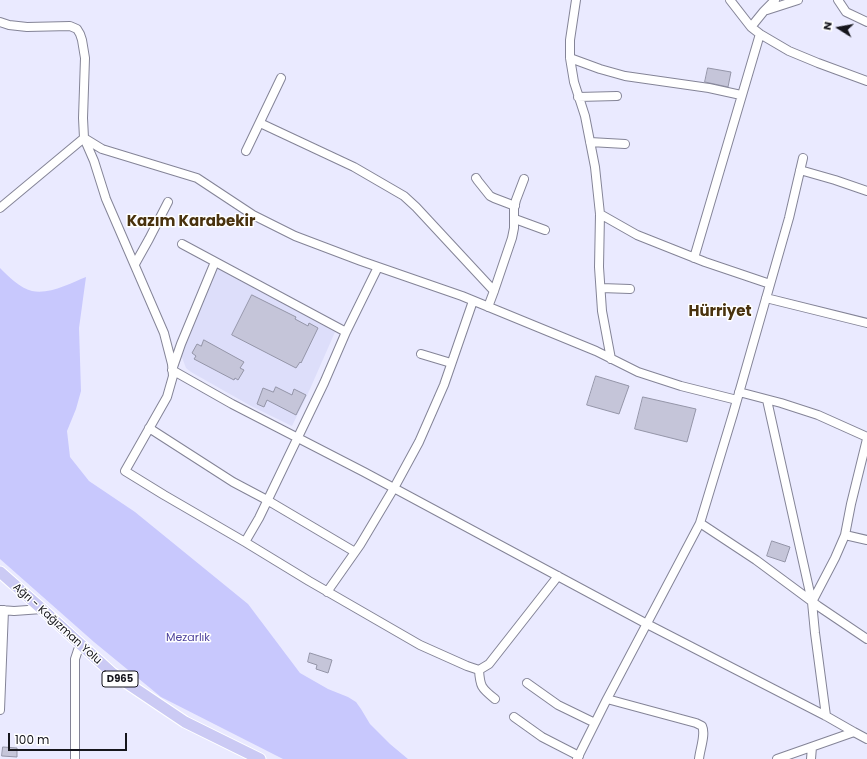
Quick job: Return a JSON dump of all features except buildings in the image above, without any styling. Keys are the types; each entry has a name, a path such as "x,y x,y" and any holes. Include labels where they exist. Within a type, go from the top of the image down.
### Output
{"main road":[{"name":"Ağrı - Kağızman Yolu","path":"0,572 42,608 112,673 185,722 260,759"}],"street":[{"path":"576,0 569,50 574,82 585,116 595,167 600,214 599,267 602,311 611,359"},
{"path":"730,0 751,27 760,34 789,51 867,81"},
{"path":"751,27 775,0"},
{"path":"764,11 798,0"},
{"path":"838,0 846,12 867,22"},
{"path":"0,22 10,25 27,26 70,26 77,29 80,34 85,58 83,118 84,138 94,161 106,199 164,333 173,376 167,396 125,471 246,542 327,592 420,645 479,670 489,664 558,576"},
{"path":"694,258 760,34"},
{"path":"570,58 625,76 702,87 741,95"},
{"path":"246,151 281,78"},
{"path":"578,97 616,96"},
{"path":"260,123 354,167 404,196 494,291"},
{"path":"0,208 84,138"},
{"path":"84,138 102,149 197,178 253,215 288,233 378,267 462,296 596,351 638,372 681,386 737,400"},
{"path":"590,142 625,144"},
{"path":"514,717 542,737 578,758 607,699 700,523 789,218 803,158"},
{"path":"800,170 867,191"},
{"path":"476,178 490,196 515,206"},
{"path":"488,307 512,238 515,219 515,206 524,178"},
{"path":"134,264 168,202"},
{"path":"600,214 637,235 694,258 770,284"},
{"path":"515,219 545,230"},
{"path":"182,244 346,332"},
{"path":"172,370 181,344 215,262"},
{"path":"246,542 298,438 346,332 378,267"},
{"path":"601,288 630,289"},
{"path":"766,298 867,323"},
{"path":"327,592 355,552 394,488 419,442 444,385 473,301"},
{"path":"421,354 451,363"},
{"path":"172,370 232,404 394,488 647,624 826,716 867,739"},
{"path":"739,392 818,414 867,438 845,535 836,558 812,602"},
{"path":"767,400 812,602 826,716"},
{"path":"149,428 233,482 267,500 355,552"},
{"path":"700,523 756,560 812,602 867,639"},
{"path":"845,535 867,540"},
{"path":"0,710 2,610 14,611 42,608"},
{"path":"75,759 75,659 78,650 82,645"},
{"path":"479,670 480,683 486,692 495,699"},
{"path":"528,683 558,705 595,723"},
{"path":"607,699 696,723 702,726 704,732 699,759"},
{"path":"777,759 812,748 854,732"},
{"path":"811,759 812,748"}],"shaded area":[{"path":"217,268 335,332 292,426 251,406 186,368 180,352"}],"green space":[{"name":"Mezarlık","path":"0,268 19,285 28,290 39,292 60,288 86,277 79,328 81,391 76,409 67,431 70,457 89,481 135,512 248,604 300,673 328,689 356,702 370,724 408,759 283,759 161,697 94,642 0,559"}],"district":[{"name":"Kazım Karabekir","path":"191,222"},
{"name":"Hürriyet","path":"720,312"}]}
